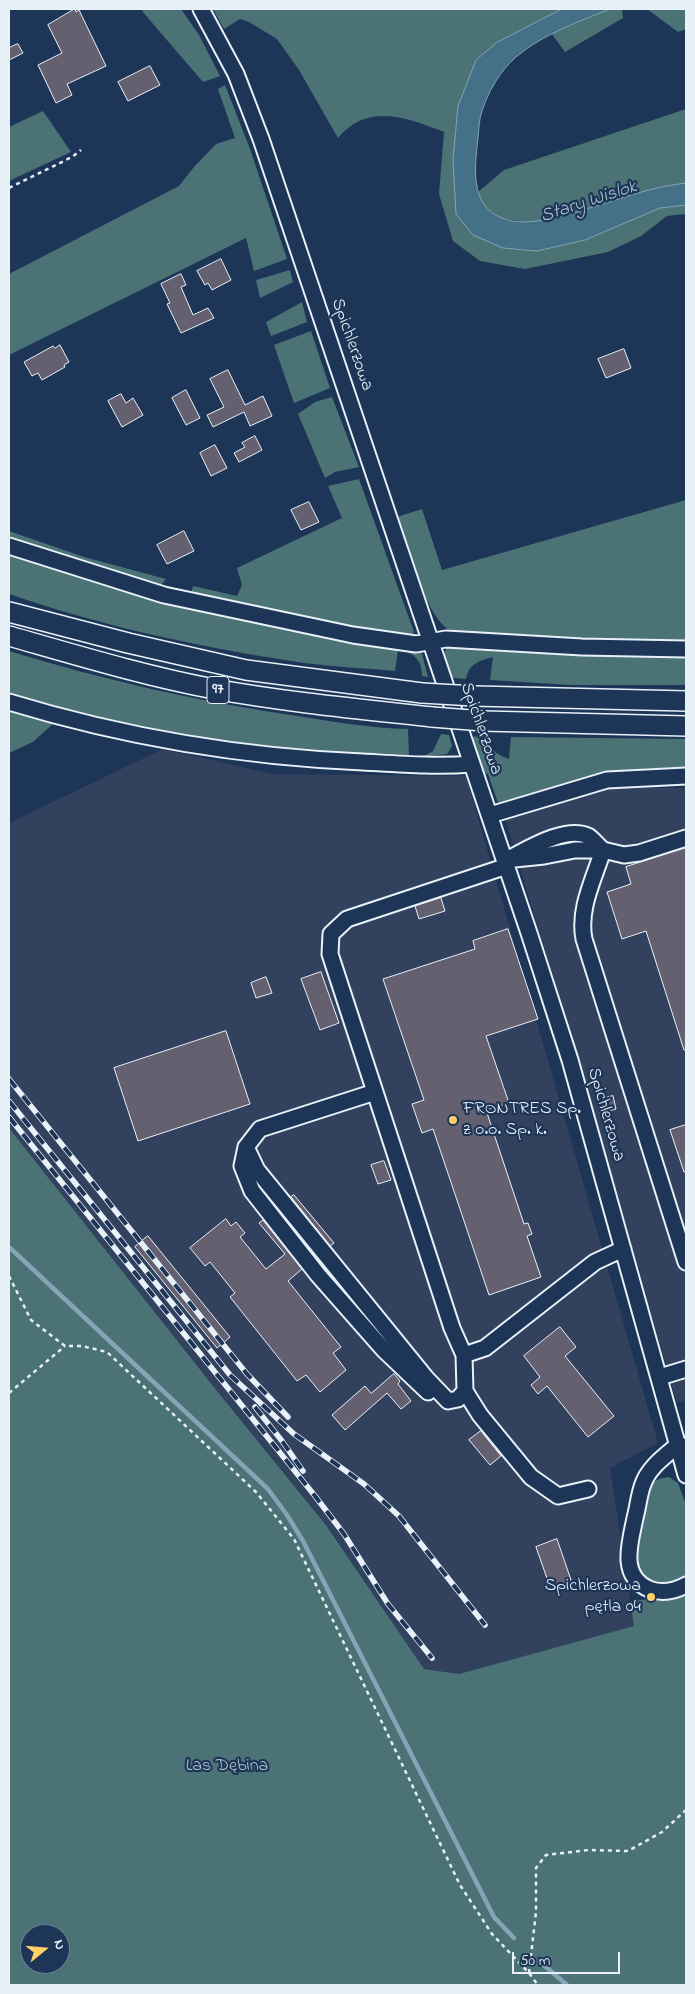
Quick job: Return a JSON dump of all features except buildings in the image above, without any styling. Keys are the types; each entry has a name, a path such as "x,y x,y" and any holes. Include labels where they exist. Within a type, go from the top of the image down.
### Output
{"main road":[{"name":"97","path":"9,612 128,643 246,670 422,693 686,701"},
{"name":"97","path":"9,636 102,662 213,689 323,705 483,721 686,726"}],"street":[{"name":"Spichlerzowa","path":"200,9 227,56 250,109 506,863 570,1060 679,1444 686,1475"},
{"path":"9,546 164,595 353,635 416,644 446,639 582,647 686,649"},
{"path":"9,702 119,732 221,750 297,759 444,766 472,764"},
{"path":"490,815 607,780 686,776"},
{"path":"588,1489 558,1496 531,1477 480,1415 464,1391 464,1355 452,1328 330,954 331,934 347,918 506,863 575,850 603,850 624,855 639,853 686,838"},
{"path":"603,850 582,914 581,926 686,1262"},
{"path":"375,1092 260,1129 246,1147 257,1170 426,1378 448,1402 458,1399 464,1391"},
{"path":"464,1355 485,1348 595,1262 623,1249"},
{"path":"660,1377 686,1369"},
{"path":"679,1444 652,1468 643,1484 628,1550 628,1563 632,1575 651,1590 663,1592 676,1591 686,1585"}],"path":[{"path":"9,188 72,157 81,150"},
{"path":"9,1276 31,1320 65,1346 82,1346 108,1352 256,1492 294,1539 460,1885 492,1934 538,1985"},
{"path":"9,1393 65,1346"},
{"path":"529,1973 536,1912 536,1868 546,1855 589,1850 628,1851 662,1832 686,1810"}],"shaded area":[{"path":"562,9 610,9 561,29 526,49 516,57 495,82 481,114 479,124 476,184 484,204 491,212 502,218 526,222 549,219 656,188 686,183 686,205 660,208 585,240 537,251 503,248 473,235 456,214 453,160 458,106 476,60 496,43"},
{"path":"163,749 273,774 466,776 658,1443 610,1468 634,1626 459,1674 424,1669 326,1524 217,1391 9,1128 9,823"},
{"path":"595,787 686,788 686,1400 677,1403 588,1093 505,818"}],"green space":[{"path":"145,9 181,9 199,35 220,76 203,82 142,11"},
{"path":"213,9 562,9 496,43 453,160 503,248 537,251 585,240 660,208 686,205 686,214 667,216 641,236 608,252 525,269 480,261 453,241 439,194 444,132 402,118 388,116 362,120 350,127 338,138 299,70 277,39 249,22 240,19 224,29"},
{"path":"610,9 622,9 623,18 565,52 551,33"},
{"path":"647,9 686,9 686,29 678,32"},
{"path":"225,85 250,149 287,259 254,271 246,238 9,355 9,274 179,186 216,144 235,138 218,89"},
{"path":"686,109 686,183 669,185 598,207 531,223 501,218 487,209 477,193 504,170"},
{"path":"43,111 71,152 9,181 9,127"},
{"path":"290,270 293,282 260,298 256,280"},
{"path":"302,302 307,322 271,336 266,322"},
{"path":"311,331 330,388 294,403 274,345"},
{"path":"332,397 359,467 335,472 325,478 298,414 315,402"},
{"path":"359,479 414,632 408,637 285,616 191,594 193,586 237,596 242,585 237,568 342,518 328,486"},
{"path":"686,500 686,641 520,639 459,632 445,627 437,618 423,592 397,517 422,509 442,570"},
{"path":"9,531 84,557 166,579 161,585 123,575 9,538"},
{"path":"9,549 89,577 421,650 428,677 422,676 419,661 413,655 398,649 395,671 327,666 229,651 81,617 9,594"},
{"path":"451,643 686,654 686,685 571,685 490,680 493,657 475,664 469,670 466,679 452,678 445,659 445,651"},
{"path":"9,651 116,681 189,697 339,722 408,729 409,757 263,747 183,734 66,709 9,693"},
{"path":"9,711 55,722 33,742 9,753"},
{"path":"441,734 449,735 452,746 447,754 423,757 433,751"},
{"path":"485,735 494,750 509,759 511,737 686,739 686,767 639,769 498,803 488,774 483,773 472,737"},
{"name":"Las Dębina","path":"9,1128 217,1391 326,1525 424,1669 459,1674 634,1626 630,1601 686,1596 686,1985 9,1985"},
{"path":"669,1477 678,1483 686,1505 686,1577 678,1581 662,1584 648,1580 642,1575 638,1568 636,1550 647,1492 656,1481"}],"waterway":[{"path":"9,1247 268,1489 303,1541 494,1917 514,1938"},
{"path":"539,1961 567,1985"}],"railway":[{"path":"9,1079 247,1374 288,1417"},
{"path":"9,1101 230,1375 294,1434 364,1484 399,1516 485,1625"},
{"path":"9,1117 315,1496 344,1534 388,1604 432,1658"},
{"path":"255,1407 303,1471"}],"place":[{"name":"FRONTRES Sp. z o.o. Sp. k.","path":"453,1120"},
{"name":"Spichlerzowa pętla 04","path":"651,1597"}],"water label":[{"name":"Stary Wislok","path":"589,203"}]}
